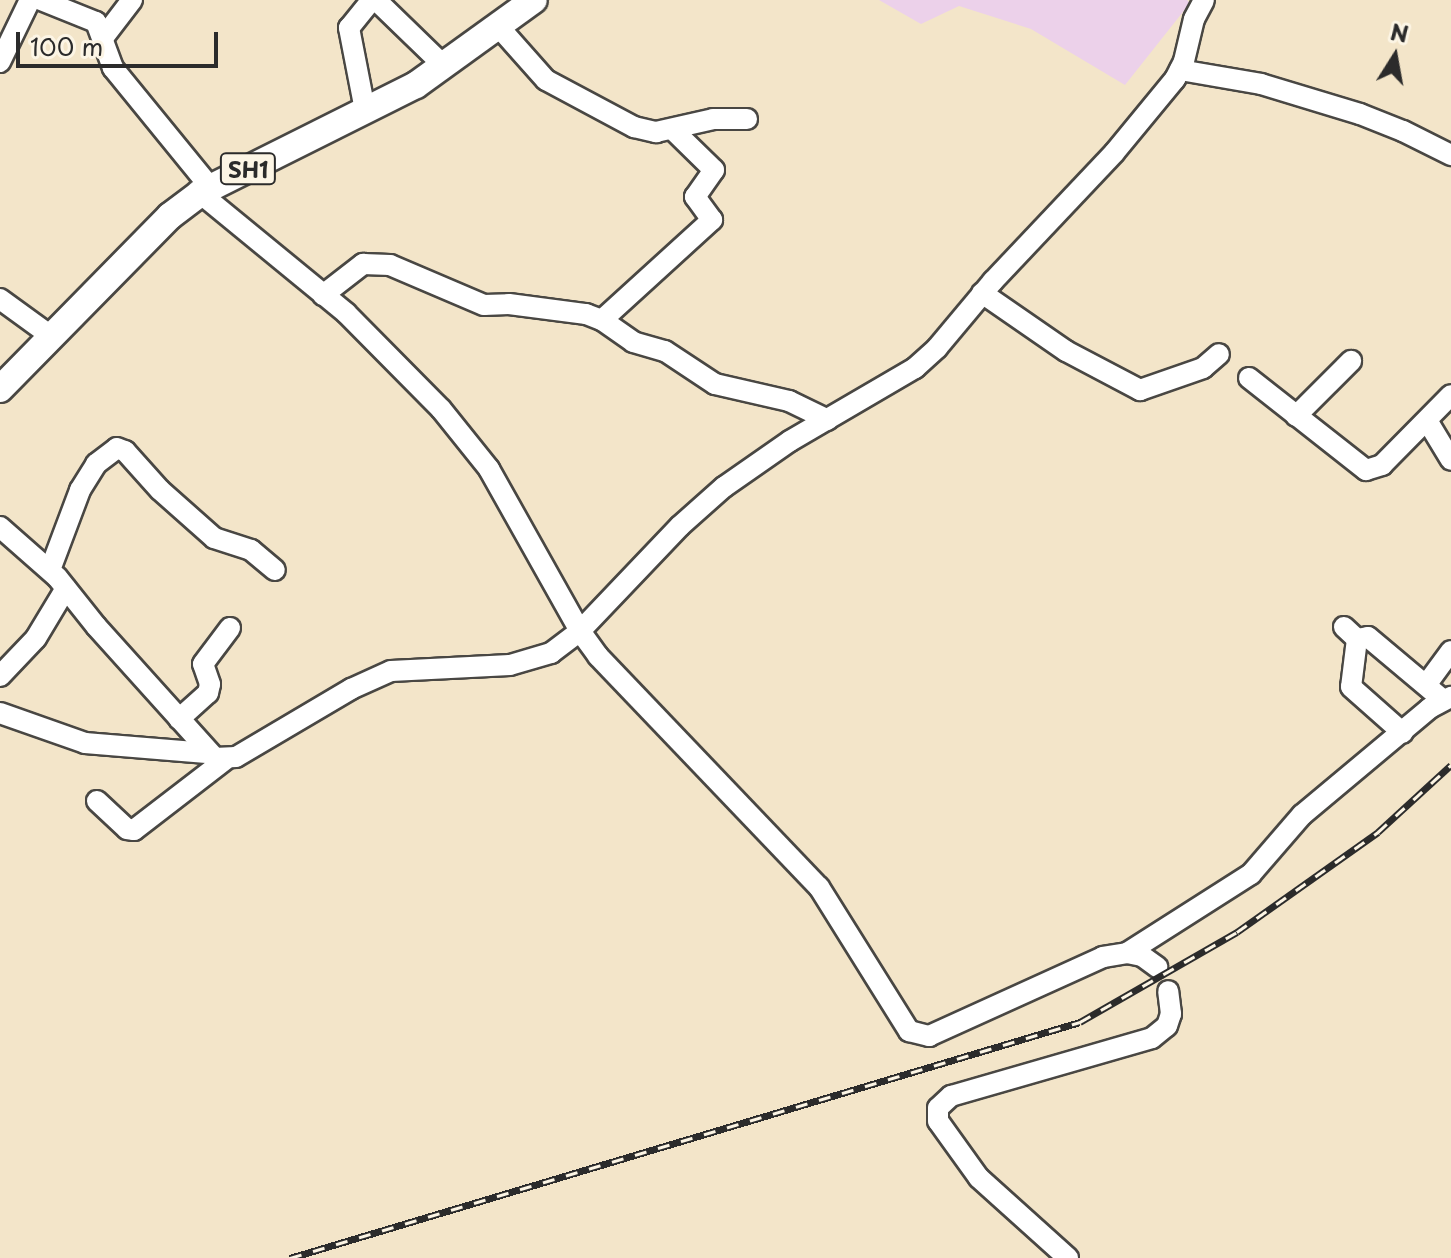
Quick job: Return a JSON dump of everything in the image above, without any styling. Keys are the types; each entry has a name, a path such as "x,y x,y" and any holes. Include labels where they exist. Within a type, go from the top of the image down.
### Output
{"main road":[{"name":"SH1","path":"0,389 170,216 206,191 444,66 534,0"}],"street":[{"path":"0,62 30,0"},
{"path":"41,0 91,18 100,27 113,68 206,191 323,295 434,401 482,460 580,631 598,656 819,887 915,1035 929,1036 1077,967 1127,953 1251,874 1302,815 1447,698 1426,685 1368,637 1350,633 1351,687 1403,733"},
{"path":"103,38 132,0"},
{"path":"365,110 349,28 374,0 444,66"},
{"path":"0,713 85,743 236,757 351,689 391,671 520,663 551,653 580,631 707,501 767,456 915,368 937,348 982,293 1114,153 1180,70 1194,19 1204,0"},
{"path":"498,26 533,68 557,87 634,127 656,132 713,119 747,119"},
{"path":"1180,70 1261,84 1360,114 1451,155"},
{"path":"602,320 712,220 695,197 714,170 673,130"},
{"path":"323,295 356,267 380,263 448,287 484,305 509,304 564,311 602,320 633,342 665,351 715,384 789,401 828,420"},
{"path":"982,293 1066,351 1140,390 1203,368 1219,354"},
{"path":"0,299 51,336"},
{"path":"1296,416 1351,361"},
{"path":"1249,378 1366,470 1382,465 1428,422 1451,395"},
{"path":"1428,422 1451,460"},
{"path":"50,570 80,490 96,464 117,448 125,451 160,490 214,538 251,550 275,570"},
{"path":"0,527 50,570 179,719 216,756"},
{"path":"0,676 36,638 66,588"},
{"path":"179,719 208,693 210,684 203,664 230,628"},
{"path":"1426,685 1451,651"},
{"path":"97,801 127,829 134,830 216,756"},
{"path":"1127,953 1142,956 1157,967"},
{"path":"1068,1258 979,1178 938,1121 938,1108 951,1096 1152,1038 1167,1026 1171,1014 1168,991"}],"shaded area":[{"path":"879,0 1187,0 1190,3 1125,85 1031,29 959,6 921,24"}],"railway":[{"path":"290,1258 1080,1022 1237,932 1378,832 1451,765"}]}
